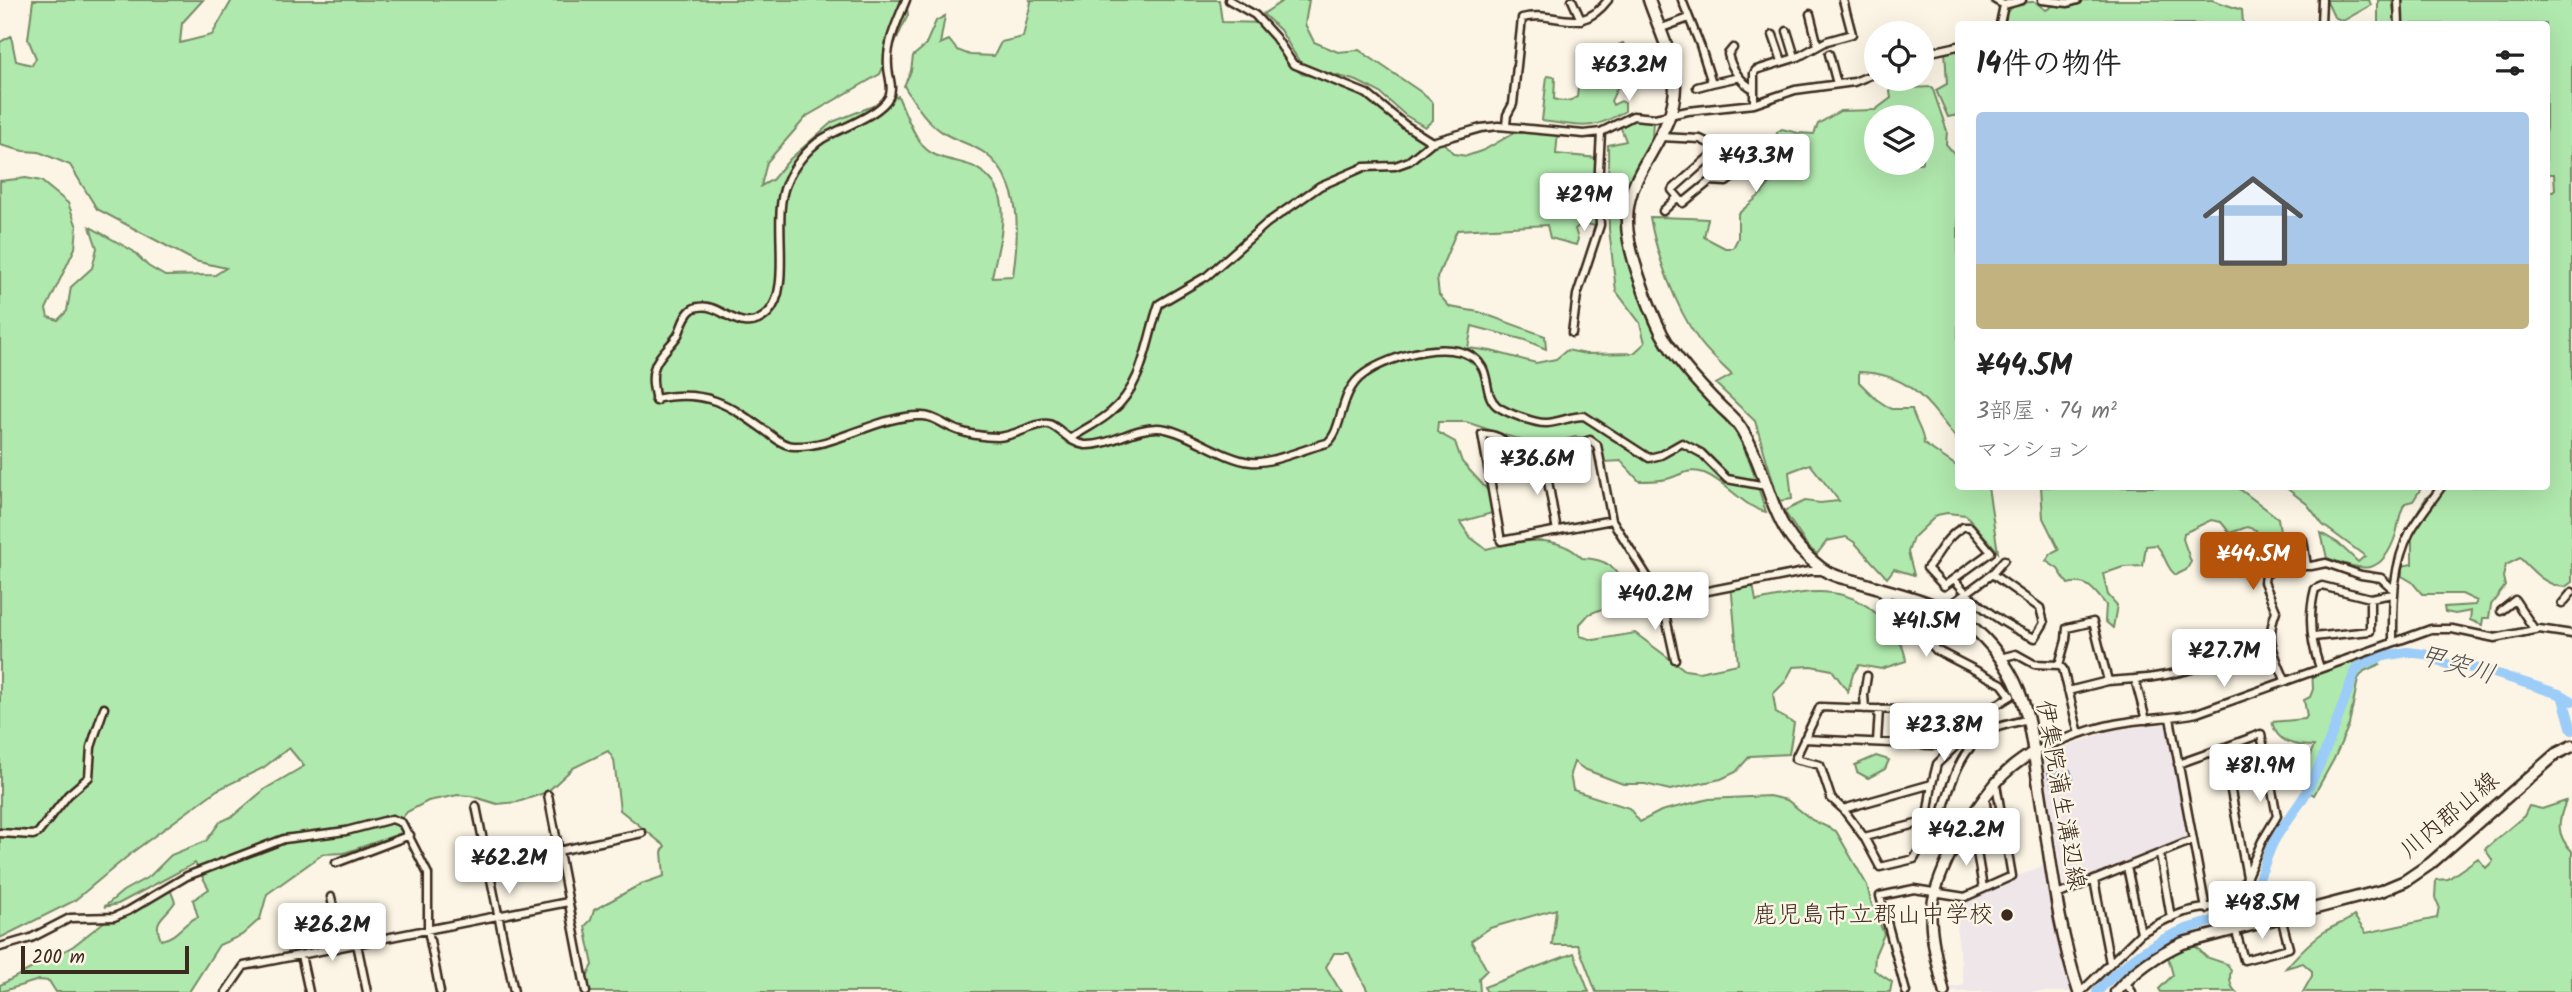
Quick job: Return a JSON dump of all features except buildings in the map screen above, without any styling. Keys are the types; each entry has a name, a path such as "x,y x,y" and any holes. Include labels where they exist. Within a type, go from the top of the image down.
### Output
{"main road":[{"name":"伊集院蒲生溝辺線","path":"1649,0 1673,72 1675,89 1661,137 1636,181 1626,220 1636,266 1663,336 1689,370 1741,428 1776,517 1800,550 1824,571 1946,608 1973,627 2000,657 2028,719 2068,954 2080,992"},
{"name":"川内郡山線","path":"2116,992 2124,982 2162,952 2183,943 2381,891 2405,881 2430,864 2530,774 2556,754 2572,746"}],"street":[{"path":"906,0 889,47 887,64 891,93 888,100 820,140 792,171 785,184 779,211 780,273 775,302 767,313 745,322 737,321 706,306 692,309 684,319 677,337 653,369 656,401 689,395 722,402 738,410 779,440 796,446 840,436 870,425 921,416 955,430 999,437 1022,433 1041,423 1050,424 1070,439 1089,445 1157,428 1171,431 1242,461 1261,462 1327,443 1334,438 1340,411 1351,387 1377,365 1401,356 1443,350 1471,355 1477,360 1484,372 1490,397 1498,407 1511,413 1546,424 1584,416 1648,458 1661,455 1682,443 1701,453 1727,479 1766,486"},
{"path":"1229,0 1255,15 1275,37 1293,64 1367,94 1405,125 1432,142"},
{"path":"1572,0 1581,20"},
{"path":"1506,125 1515,85 1522,18 1581,20 1588,18 1608,0"},
{"path":"1682,0 1712,83"},
{"path":"1754,104 1756,70 1852,34 1843,0"},
{"path":"1995,0 2004,5 2022,0"},
{"path":"2042,0 2068,3 2078,0"},
{"path":"2321,21 2322,0"},
{"path":"2398,0 2399,21"},
{"path":"2001,21 2004,5"},
{"path":"1810,14 1818,46"},
{"path":"1659,29 1689,18"},
{"path":"1787,31 1795,57"},
{"path":"1773,36 1782,61"},
{"path":"1934,51 1955,47"},
{"path":"1733,48 1728,54 1730,61 1743,84 1754,89"},
{"path":"1829,54 1837,84"},
{"path":"1697,87 1735,78"},
{"path":"1070,439 1111,413 1125,399 1141,368 1159,304 1207,276 1266,223 1320,187 1364,167 1395,166 1409,161 1432,142 1481,128 1506,125 1584,134 1601,132 1633,116 1655,118 1688,111 1754,104 1795,90 1853,82 1864,78"},
{"path":"1572,333 1577,295 1600,225 1598,187 1601,132"},
{"path":"1661,137 1700,139 1732,152 1759,181 1773,177"},
{"path":"1719,148 1672,190 1683,203 1710,181 1726,183 1746,167"},
{"path":"1663,211 1678,197"},
{"path":"1612,520 1501,541 1482,434 1501,437 1521,454 1544,458 1555,457 1579,443 1590,440 1597,445 1612,520 1662,600 1675,659"},
{"path":"1544,458 1557,531"},
{"path":"2393,641 2393,591 2401,556 2410,532 2439,490"},
{"path":"1963,527 1970,527 1991,552 1954,579 1944,586 1927,568 1938,556 1949,535 1963,527"},
{"path":"2302,540 2307,566"},
{"path":"1946,608 1992,574 2004,560"},
{"path":"2285,680 2270,642 2271,624 2276,611 2264,582 2265,575 2279,566 2326,563 2361,575 2381,578 2393,591"},
{"path":"1662,600 1824,571"},
{"path":"1954,579 1965,593 2020,632 2035,638 2044,623 2040,608 1992,574"},
{"path":"2319,668 2314,653 2310,608 2315,589 2322,586 2370,597 2393,591"},
{"path":"1875,587 1901,610 1936,650 2001,684 2015,695 1978,717 1974,728 1937,764 1923,843 1914,859 1880,867 1864,837 1831,798 1820,765 1795,759 1820,707 1953,712 1978,717"},
{"path":"2562,604 2572,592"},
{"path":"2313,637 2370,631 2370,597"},
{"path":"2501,611 2515,600 2534,629"},
{"path":"2059,664 2067,628 2093,622 2108,681"},
{"path":"1944,992 1931,918 1941,874 1960,838 1996,782 2033,752 2078,734 2114,724 2170,719 2197,713 2431,629 2467,631 2495,638 2534,629 2572,634"},
{"path":"2067,691 2108,681 2166,676 2219,662 2270,642"},
{"path":"2000,657 2016,654 2034,664 2059,664"},
{"path":"2059,664 2063,669 2078,734"},
{"path":"1865,709 1867,676"},
{"path":"2135,680 2146,720"},
{"path":"0,833 38,833 68,795 87,781 91,770 91,747 104,708"},
{"path":"1877,742 1879,709"},
{"path":"1983,888 1976,846 1939,826 1953,774 1970,747 1993,728 2028,719"},
{"path":"2170,719 2206,909"},
{"path":"2080,992 2141,933 2171,918 2228,903 2238,896 2262,841 2277,816 2261,734 2178,764"},
{"path":"1804,739 1954,746"},
{"path":"2223,748 2247,877"},
{"path":"1906,992 1880,896 1914,889 1965,897 2012,876 1996,782"},
{"path":"1843,810 1932,784"},
{"path":"548,795 586,992"},
{"path":"1985,798 1990,829"},
{"path":"476,806 514,992"},
{"path":"0,947 31,938 70,918 119,915 187,876 284,839 346,831 392,819 402,823 410,835 428,874 428,930 440,992"},
{"path":"1864,837 1928,821"},
{"path":"558,851 642,833"},
{"path":"336,863 410,835"},
{"path":"2057,895 2193,840"},
{"path":"2160,854 2171,918"},
{"path":"2127,867 2141,933"},
{"path":"2094,880 2110,963"},
{"path":"331,897 338,948"},
{"path":"226,992 244,966 568,902"},
{"path":"2235,928 2245,960 2289,948 2281,917"},
{"path":"357,944 367,992"},
{"path":"301,956 309,992"},
{"path":"2124,982 2132,992"}],"shaded area":[{"path":"2166,724 2187,836 2064,887 2042,763 2048,753 2112,730"},
{"name":"鹿児島市立郡山中学校","path":"2044,865 2072,992 1949,992 1948,988 1964,985 1957,934 1959,899 1965,899"}],"green space":[{"path":"33,0 203,0 182,23 180,43 212,35 232,0 906,0 908,15 880,74 807,116 767,162 761,186 772,180 790,159 832,122 898,96 914,132 926,149 942,158 972,166 987,176 996,187 1003,216 992,277 1013,276 1017,243 1016,210 1007,180 986,154 947,135 934,125 922,114 904,86 911,71 913,56 925,46 936,21 945,16 940,44 949,40 957,50 970,55 994,56 1001,42 1023,37 1030,0 1219,0 1222,22 1268,23 1284,45 1293,67 1302,74 1347,83 1388,108 1416,136 1442,141 1454,154 1467,156 1514,133 1558,132 1556,154 1598,158 1599,227 1583,223 1575,229 1578,239 1576,245 1550,238 1547,225 1457,230 1437,278 1439,295 1450,307 1479,312 1545,336 1546,349 1525,340 1472,326 1468,348 1536,363 1556,359 1567,350 1586,354 1634,353 1645,343 1640,323 1616,291 1609,229 1608,145 1626,141 1619,123 1635,114 1653,119 1652,141 1638,165 1620,210 1634,277 1647,313 1670,356 1738,435 1766,512 1750,505 1704,473 1689,472 1664,480 1639,481 1621,461 1605,462 1595,439 1575,437 1558,442 1532,444 1466,422 1438,422 1437,432 1455,442 1462,462 1495,498 1492,513 1460,522 1470,537 1486,549 1524,541 1549,542 1561,544 1582,558 1608,564 1618,574 1632,597 1589,614 1580,624 1580,636 1594,640 1635,633 1685,670 1699,672 1738,664 1731,583 1752,579 1756,601 1809,592 1842,595 1857,600 1886,624 1901,645 1906,661 1881,669 1859,665 1853,674 1848,692 1832,670 1811,666 1793,667 1785,682 1773,694 1776,713 1794,723 1789,754 1750,756 1736,772 1721,779 1670,790 1645,784 1623,784 1584,769 1574,762 1570,774 1573,790 1629,808 1640,822 1661,811 1709,799 1769,796 1787,800 1812,820 1836,831 1867,885 1884,934 1875,955 1874,970 1892,982 1890,992 1596,992 1578,945 1552,945 1556,909 1490,928 1471,941 1487,970 1479,978 1480,992 1368,992 1349,953 1334,953 1326,967 1341,992 589,992 586,978 593,965 585,926 591,920 594,910 641,884 664,876 662,852 665,846 620,810 614,760 608,751 573,768 547,792 518,802 497,804 458,795 428,801 407,812 399,822 405,832 344,853 323,854 267,894 260,919 242,935 219,945 189,992 56,992 49,981 39,980 0,992 0,985 72,947 109,918 165,885 170,889 175,902 160,919 158,927 161,940 172,936 198,917 193,900 209,889 195,863 118,904 104,907 123,891 150,876 171,855 206,841 220,822 233,816 265,789 304,766 289,748 263,768 217,790 134,851 74,901 0,938 0,181 26,178 41,181 68,203 77,227 75,248 46,309 48,317 58,320 67,311 71,287 92,268 97,248 90,227 133,251 148,266 165,276 215,275 226,268 195,261 97,209 70,165 39,152 0,145 0,42 11,36 16,61 32,65 36,58 28,39"},
{"path":"1284,0 1309,0 1305,24 1314,42 1338,52 1359,50 1433,103 1433,120 1425,127 1405,115 1379,92 1357,81 1302,66 1280,30 1263,14"},
{"path":"2089,0 2212,0 2242,10 2243,21 1999,21 2008,11 2023,3 2035,2 2046,10 2056,4"},
{"path":"2326,0 2369,0 2371,5 2343,21 2334,17"},
{"path":"2378,0 2392,0 2396,21 2378,21"},
{"path":"2398,0 2572,0 2572,582 2565,587 2551,584 2520,558 2506,565 2503,577 2505,586 2491,605 2489,618 2483,618 2482,625 2470,620 2471,611 2455,614 2445,612 2444,607 2475,605 2477,601 2462,594 2422,594 2412,582 2402,576 2402,566 2412,564 2412,542 2408,527 2426,498 2435,490 2550,490 2550,193 2555,189 2554,174 2550,174 2550,21 2401,21"},
{"path":"1623,43 1635,59 1626,69 1611,101 1613,105 1621,101 1625,103 1625,111 1594,125 1577,126 1542,121 1547,76 1555,77 1554,99 1574,99 1577,97 1579,79 1599,80 1606,54"},
{"path":"1955,45 1955,116 1948,117 1936,90 1947,84 1945,50"},
{"path":"1890,91 1933,91 1947,131 1946,144 1955,154 1955,437 1928,403 1906,385 1892,378 1859,372 1859,382 1891,409 1912,409 1924,444 1955,465 1955,490 1988,490 1998,552 1966,515 1937,515 1913,538 1908,552 1914,575 1894,569 1887,578 1854,542 1846,537 1827,541 1817,554 1808,547 1784,511 1805,501 1839,501 1810,464 1789,472 1792,499 1779,501 1755,421 1716,384 1732,375 1702,344 1682,312 1662,264 1650,217 1708,219 1704,237 1725,248 1733,248 1738,238 1738,214 1761,194 1782,169 1775,165 1777,132 1782,129 1814,134 1818,124 1840,111 1864,110 1864,175 1934,175 1934,105 1882,105 1891,98"},
{"path":"2041,490 2241,490 2278,518 2282,544 2272,559 2261,565 2250,548 2261,540 2256,530 2247,527 2230,533 2221,522 2211,520 2184,533 2183,539 2191,562 2186,570 2176,575 2156,545 2146,546 2143,566 2123,567 2103,574 2108,595 2117,605 2113,628 2105,621 2106,605 2094,590 2086,584 2068,584 2058,569 2046,561 2051,554 2059,550 2043,518"},
{"path":"2289,490 2420,490 2413,501 2405,503 2396,534 2384,558 2370,567 2351,566 2327,558 2321,533 2338,543 2358,562 2365,556 2323,525 2307,504"},
{"path":"2372,653 2380,664 2364,671 2358,679 2349,725 2314,795 2294,782 2314,746 2287,742 2278,735 2272,722 2305,719 2307,716 2304,700 2310,697 2313,689 2312,667 2324,671 2336,657"},
{"path":"1876,756 1889,760 1885,769 1868,778 1857,772 1855,765"},
{"path":"2566,801 2560,827 2563,839 2572,851 2572,992 2303,992 2312,971 2303,963 2286,968 2319,936 2354,916 2366,933 2437,918 2439,906 2435,898 2436,880 2448,879 2478,858 2486,868 2493,861 2485,849 2524,816 2529,806 2542,809"},
{"path":"2192,942 2206,957 2227,964 2231,970 2231,985 2236,992 2161,992 2159,989 2173,975 2167,953"},
{"path":"1574,953 1589,992 1487,992 1484,987"}],"water":[{"path":"2058,769 2060,773 2070,770 2073,778 2053,786 2048,773"}],"waterway":[{"name":"甲突川","path":"2097,992 2148,948 2184,930 2228,915 2249,898 2273,843 2314,778 2356,669 2365,663 2407,652 2424,654 2447,664 2485,670 2562,695 2572,701"},
{"path":"2562,695 2572,730"}],"place":[{"name":"鹿児島市立郡山中学校","path":"2007,915"}]}
